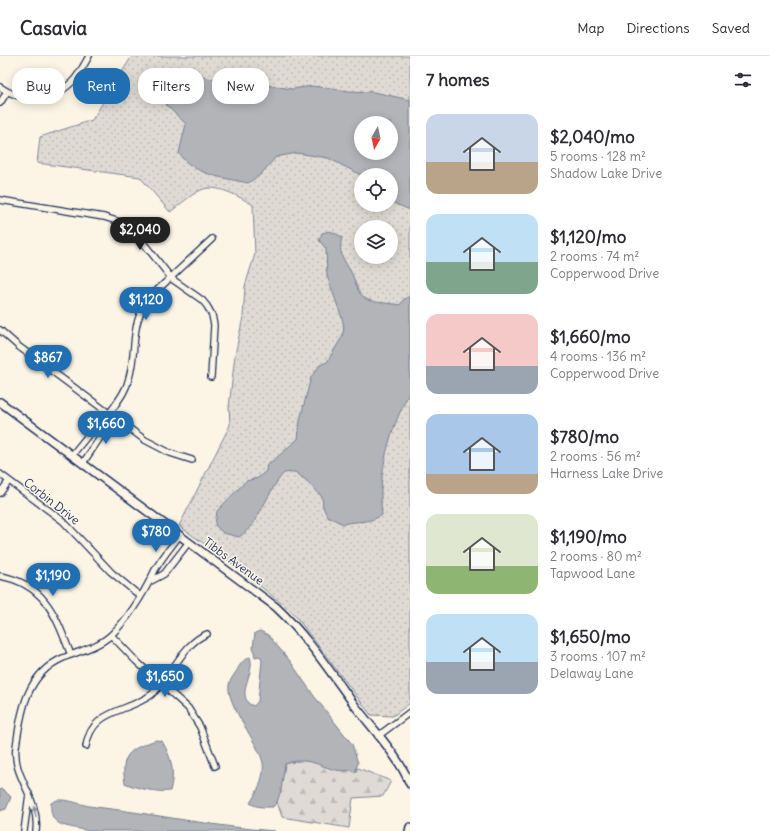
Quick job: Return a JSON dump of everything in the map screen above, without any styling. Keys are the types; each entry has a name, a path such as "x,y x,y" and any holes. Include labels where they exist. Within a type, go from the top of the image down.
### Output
{"street":[{"path":"0,87 7,92 23,98 36,99 52,95 64,90 73,82 89,56"},
{"path":"0,103 7,92"},
{"path":"0,200 104,217 120,222 134,231 142,239 171,277 202,300 211,313 214,325 211,377"},
{"path":"83,463 129,380 134,330 139,314 150,298 212,239"},
{"path":"0,330 18,346 153,445 192,460"},
{"name":"Tibbs Avenue","path":"0,402 260,594 285,616 378,736 403,770 410,784"},
{"path":"72,455 110,414"},
{"name":"Corbin Drive","path":"0,474 63,521 111,572 140,596"},
{"path":"0,493 9,481"},
{"path":"36,831 35,810 16,756 24,702 30,687 42,672 55,662 95,646 111,635 151,581 156,569 180,535"},
{"path":"151,581 164,574 189,542"},
{"path":"0,576 24,583 40,596 55,615 71,655"},
{"path":"86,746 90,731 99,720 141,701 162,684 193,642 207,634"},
{"path":"111,635 136,661 184,703 193,715 215,766"},
{"path":"378,736 410,712"},
{"path":"24,831 28,793"},
{"path":"409,831 410,827"}],"green space":[{"path":"132,56 410,56 410,703 393,716 371,715 294,614 236,566 179,526 230,425 229,407 235,355 243,317 245,286 255,254 253,205 228,192 214,188 207,188 193,195 170,212 140,177 37,163 40,137 92,120 102,104 130,104 130,68 124,68"},
{"path":"300,760 316,762 337,770 351,769 355,773 358,768 391,781 383,796 353,798 349,828 282,817 277,802 285,764"}],"shaded area":[{"path":"204,76 212,79 212,104 269,104 269,85 292,89 312,86 349,91 374,92 410,100 410,210 398,205 398,168 354,168 354,171 328,158 297,153 276,157 260,175 248,183 219,177 200,171 185,160 179,153 186,124 166,105 204,104"},
{"path":"330,231 342,237 342,256 353,275 360,294 366,299 400,305 404,299 410,296 410,392 396,421 383,468 381,484 382,515 372,520 343,524 327,516 323,507 322,497 307,481 295,472 284,473 278,480 258,516 246,532 239,537 223,533 215,525 217,511 246,481 258,478 266,471 267,464 298,439 300,420 311,377 320,365 327,362 342,337 344,327 342,318 327,276 326,249 319,240 322,233"},
{"path":"260,631 268,635 290,661 314,696 352,744 358,763 355,773 351,770 335,770 312,762 295,761 285,764 281,790 277,802 273,807 258,806 250,803 260,784 263,773 263,763 256,745 232,703 229,693 230,681 242,663 250,657 251,669 245,693 246,699 249,704 254,706 258,701 262,660 260,656 255,657 253,647 255,633"},
{"path":"156,740 162,741 172,766 172,784 170,791 147,790 125,783 124,765 129,754 140,746"},
{"path":"0,789 4,790 11,797 6,809 0,811"},
{"path":"57,800 208,823 275,831 88,831 61,824 53,818 51,803"}]}
